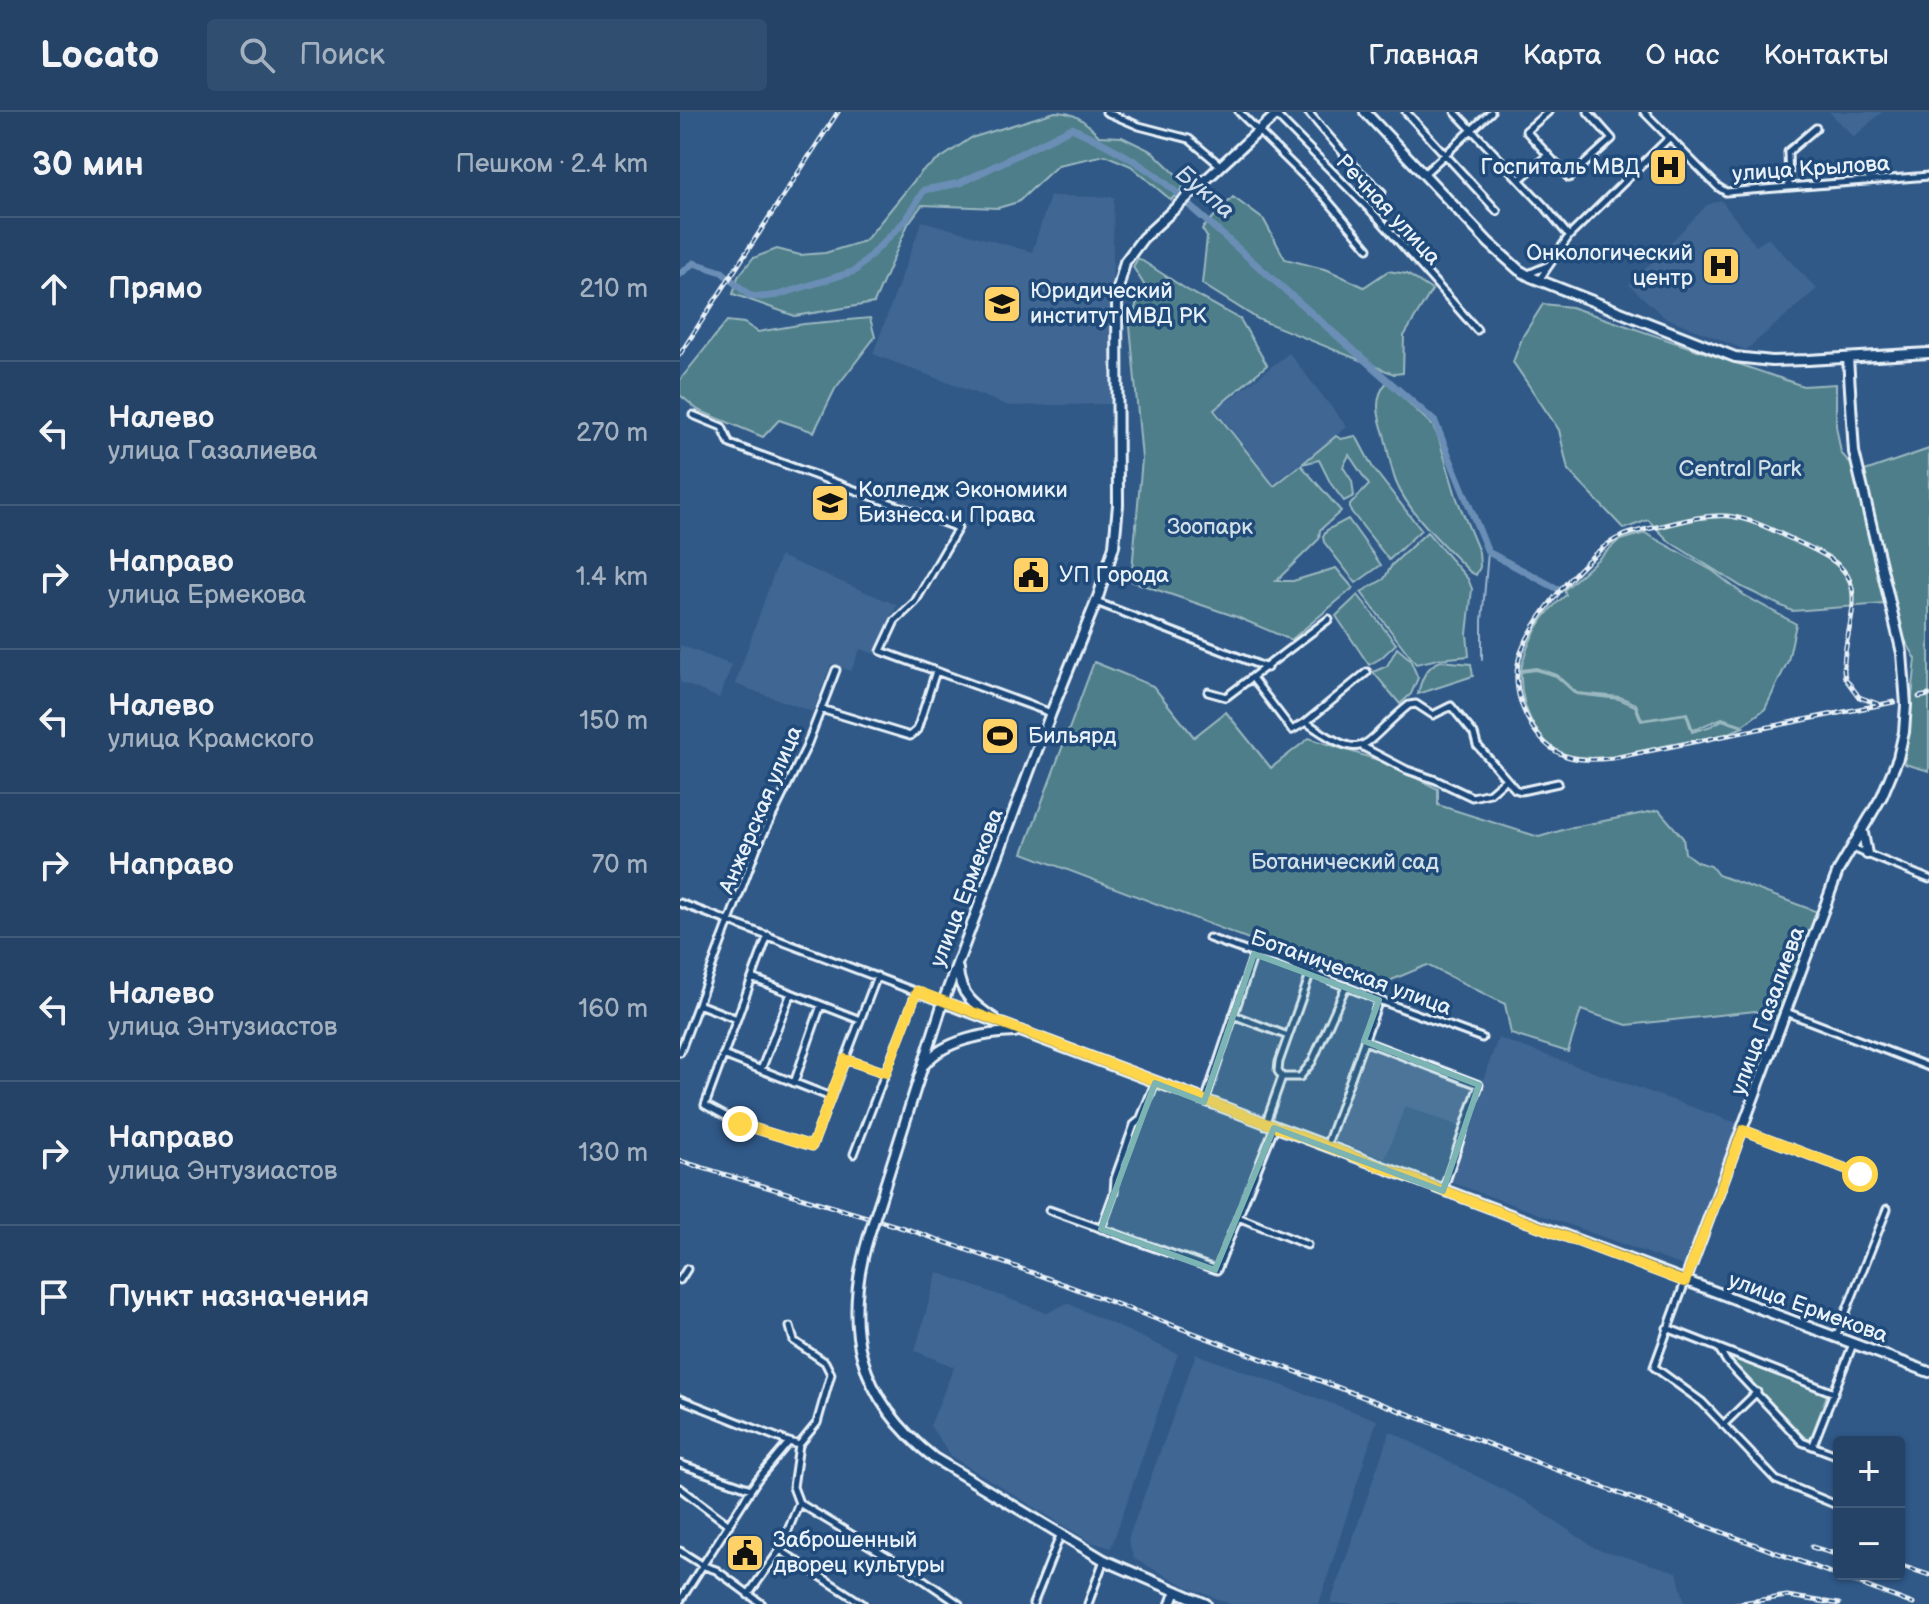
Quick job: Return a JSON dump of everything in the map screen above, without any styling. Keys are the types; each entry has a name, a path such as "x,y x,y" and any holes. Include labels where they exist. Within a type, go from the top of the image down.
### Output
{"main road":[{"path":"1365,112 1489,243 1526,275 1735,357 1772,361 1929,353"},
{"name":"улица Ермекова","path":"1276,113 1143,238 1125,262 1117,293 1118,505 1114,546 943,1002 1929,1372"},
{"name":"улица Газалиева","path":"1685,1282 1838,871 1882,796 1898,758 1904,732 1905,678 1891,601 1854,452 1848,358"},
{"path":"1832,359 1848,375 1863,358"},
{"path":"1863,833 1867,854"},
{"path":"957,964 963,992 978,1008 1022,1032"},
{"path":"943,1002 859,1273 856,1319 867,1372 885,1409 909,1438 934,1458 1104,1560 1206,1604"},
{"path":"922,1068 930,1058 953,1046 989,1034 1022,1032"},
{"path":"1171,1604 1176,1591"}],"street":[{"path":"1106,112 1139,126 1189,139 1221,166"},
{"path":"1239,112 1322,194 1368,248"},
{"path":"1308,112 1359,171 1382,192"},
{"path":"1406,112 1497,211"},
{"path":"1455,112 1520,179 1569,236"},
{"path":"1423,175 1491,112"},
{"path":"1548,112 1526,131 1569,178 1612,139 1591,113"},
{"name":"улица Крылова","path":"1644,112 1722,191 1929,176"},
{"name":"Речная улица","path":"1276,113 1380,220 1477,330"},
{"path":"1789,186 1788,152 1816,128"},
{"path":"1539,280 1569,236 1669,138"},
{"path":"1520,179 1548,155"},
{"path":"1526,275 1550,265"},
{"path":"693,415 722,427 730,444 958,528 915,602 895,621 881,651 1051,713"},
{"path":"1095,602 1267,668"},
{"path":"1208,692 1226,697 1329,619"},
{"name":"Анжерская улица","path":"680,1052 682,1039 731,922 757,847 806,748 836,670"},
{"path":"821,709 910,736 919,725 936,671"},
{"path":"1253,679 1292,730 1367,672"},
{"path":"1363,747 1409,705 1416,704 1433,715 1451,706 1474,734 1477,745 1506,779 1521,791 1558,783"},
{"path":"1306,722 1338,742 1353,748 1363,747 1407,770 1472,797 1490,793 1506,779"},
{"path":"1852,848 1929,879"},
{"path":"680,903 943,1002"},
{"path":"768,935 705,1105 740,1124 812,1146 877,976"},
{"name":"Ботаническая улица","path":"1209,938 1277,959 1482,1038"},
{"path":"1204,1102 1254,954"},
{"path":"1049,1210 1215,1270 1220,1267 1269,1126 1282,1077 1278,1071 1279,1062 1311,972"},
{"path":"752,978 860,1020"},
{"path":"1282,1077 1300,1077 1312,1062 1346,986"},
{"path":"854,1154 917,991"},
{"path":"761,1070 791,993"},
{"path":"1326,1148 1379,1000"},
{"path":"698,1004 737,1019"},
{"path":"794,1083 821,1005"},
{"path":"1786,1012 1929,1067"},
{"path":"1233,1015 1288,1036"},
{"path":"1364,1041 1479,1085 1443,1191"},
{"path":"723,1055 831,1097"},
{"path":"845,1059 886,1073"},
{"path":"1101,1229 1134,1125 1140,1120 1155,1083"},
{"path":"1743,1130 1860,1174"},
{"path":"1836,1338 1887,1209"},
{"path":"1238,1217 1307,1245"},
{"path":"680,1280 687,1269"},
{"name":"улица Газалиева","path":"1685,1282 1654,1367 1702,1402 1723,1425"},
{"path":"790,1327 794,1341 825,1362 831,1374 817,1423 799,1445 793,1487 799,1503 902,1565 959,1604"},
{"path":"1667,1328 1834,1393"},
{"path":"1813,1445 1853,1344"},
{"path":"1718,1348 1727,1362 1802,1442 1833,1453"},
{"path":"1757,1392 1723,1425 1776,1480 1833,1504"},
{"path":"680,1399 799,1445"},
{"path":"680,1601 751,1489 789,1442"},
{"path":"680,1464 751,1489"},
{"path":"680,1488 729,1525"},
{"path":"748,1595 780,1550 799,1503"},
{"path":"1033,1604 1060,1536"},
{"path":"780,1550 863,1604"},
{"path":"680,1551 716,1570 762,1604"},
{"path":"1088,1604 1104,1560"}],"highlighted area":[{"path":"1254,954 1379,1000 1364,1041 1479,1085 1443,1191 1274,1128 1215,1270 1101,1229 1155,1083 1204,1102"}],"shaded area":[{"path":"1829,112 1882,112 1854,137"},
{"name":"Юридический институт МВД РК","path":"1050,196 1114,197 1110,404 1009,406 873,354 922,221 1032,252"},
{"name":"Онкологический центр","path":"1721,200 1756,246 1768,238 1817,289 1746,350 1664,317 1629,285 1707,205"},
{"path":"1289,353 1347,427 1274,484 1216,410"},
{"path":"780,556 897,605 875,654 860,649 851,671 831,664 813,712 735,684"},
{"path":"680,645 732,665 719,698 680,682"},
{"path":"1498,1038 1737,1123 1686,1267 1447,1181"},
{"path":"1369,1047 1475,1087 1461,1127 1405,1106 1385,1159 1334,1140"},
{"path":"937,1272 1047,1313 1067,1303 1178,1354 1111,1548 1091,1542 952,1457 930,1426 954,1367 915,1351"},
{"path":"1196,1354 1377,1420 1319,1604 1230,1604 1188,1587 1134,1559 1128,1539"},
{"path":"1390,1431 1525,1501 1595,1548 1677,1572 1685,1604 1330,1604"}],"green space":[{"path":"1055,112 1080,119 1099,136 1122,137 1153,152 1186,184 1171,200 1131,166 1105,155 1058,165 1018,202 998,208 922,205 908,224 874,303 795,316 733,294 738,277 753,258 777,249 800,255 825,253 865,241 922,171 971,138"},
{"path":"1233,197 1264,220 1285,259 1328,270 1364,287 1388,271 1407,274 1432,290 1404,336 1403,373 1394,374 1258,319 1202,284 1207,237 1202,229"},
{"name":"Зоопарк","path":"1138,258 1240,319 1267,365 1214,410 1274,486 1301,465 1341,511 1320,530 1319,539 1276,581 1293,581 1336,568 1353,588 1291,640 1237,617 1131,581 1142,459 1130,325 1138,299 1148,291 1133,267"},
{"name":"Central Park","path":"1543,304 1571,307 1803,386 1836,384 1836,426 1841,453 1859,473 1929,449 1929,771 1905,764 1916,659 1884,604 1792,611 1742,587 1670,542 1648,520 1624,529 1568,470 1559,430 1513,362 1523,336"},
{"path":"870,318 875,337 835,389 814,432 779,420 763,437 698,410 680,395 680,380 727,321 744,323 758,332"},
{"path":"1387,382 1433,426 1438,436 1457,499 1479,552 1480,567 1476,575 1419,518 1396,482 1378,407 1380,394"},
{"path":"1336,436 1341,439 1356,436 1373,468 1421,530 1389,560 1350,510 1350,505 1369,485 1349,455 1343,467 1352,481 1354,496 1344,501 1319,460 1302,464"},
{"path":"1348,519 1381,565 1356,583 1323,537 1327,530"},
{"path":"1427,532 1468,579 1472,589 1467,634 1469,656 1416,664 1361,592 1384,579 1392,565"},
{"path":"1645,533 1713,571 1744,595 1796,624 1788,661 1765,709 1743,725 1722,718 1693,730 1687,713 1642,720 1636,704 1620,697 1577,693 1556,675 1536,668 1521,670 1537,628 1566,595 1564,590 1618,541"},
{"path":"1358,595 1396,644 1369,665 1336,616"},
{"path":"1397,648 1410,659 1418,678 1411,694 1400,704 1373,672 1387,666"},
{"path":"1441,661 1471,664 1473,676 1418,694 1425,674"},
{"name":"Ботанический сад","path":"1094,662 1153,686 1194,737 1226,712 1271,768 1309,738 1384,762 1438,789 1438,805 1539,837 1659,810 1683,838 1685,853 1697,862 1711,866 1718,875 1818,912 1780,1011 1774,1021 1755,1011 1627,1025 1581,1010 1568,1052 1511,1034 1505,1004 1427,965 1375,987 1023,853"},
{"path":"1535,670 1556,676 1576,694 1619,699 1635,706 1641,721 1686,714 1692,732 1722,720 1743,727 1724,735 1606,758 1583,760 1568,757 1544,740 1529,715 1521,686 1521,672"},
{"path":"1734,1358 1827,1395 1810,1440 1732,1363"}],"waterway":[{"name":"Букпа","path":"680,274 694,263 722,272 750,296 762,297 855,271 905,221 924,190 960,183 1072,128 1121,153 1166,183 1435,422 1488,552 1556,588"},
{"path":"1482,659 1488,552"}],"railway":[{"path":"680,354 838,112"},
{"path":"1878,704 1859,697 1845,678 1845,654 1853,603 1853,592 1845,573 1830,558 1810,547 1765,526 1726,516 1701,517 1640,531 1609,543 1577,571 1546,608 1524,644 1517,668 1524,712 1541,739 1558,753 1589,760 1613,758 1894,702"},
{"path":"1919,697 1929,695"},
{"path":"680,1161 910,1230 1042,1276 1913,1604"},
{"path":"1812,1547 1833,1553"},
{"path":"1905,1567 1929,1575"},
{"path":"1735,1604 1787,1596 1839,1604"}],"place":[{"name":"Госпиталь МВД","path":"1668,167"},
{"name":"Онкологический центр","path":"1721,266"},
{"name":"Юридический институт МВД РК","path":"1002,304"},
{"name":"Колледж Экономики Бизнеса и Права","path":"830,503"},
{"name":"УП Города","path":"1031,575"},
{"name":"Бильярд","path":"1000,736"},
{"name":"Заброшенный дворец культуры","path":"745,1553"}],"route":[{"path":"740,1124 812,1146 845,1059 886,1073 917,991 1685,1282 1743,1130 1860,1174"}]}
